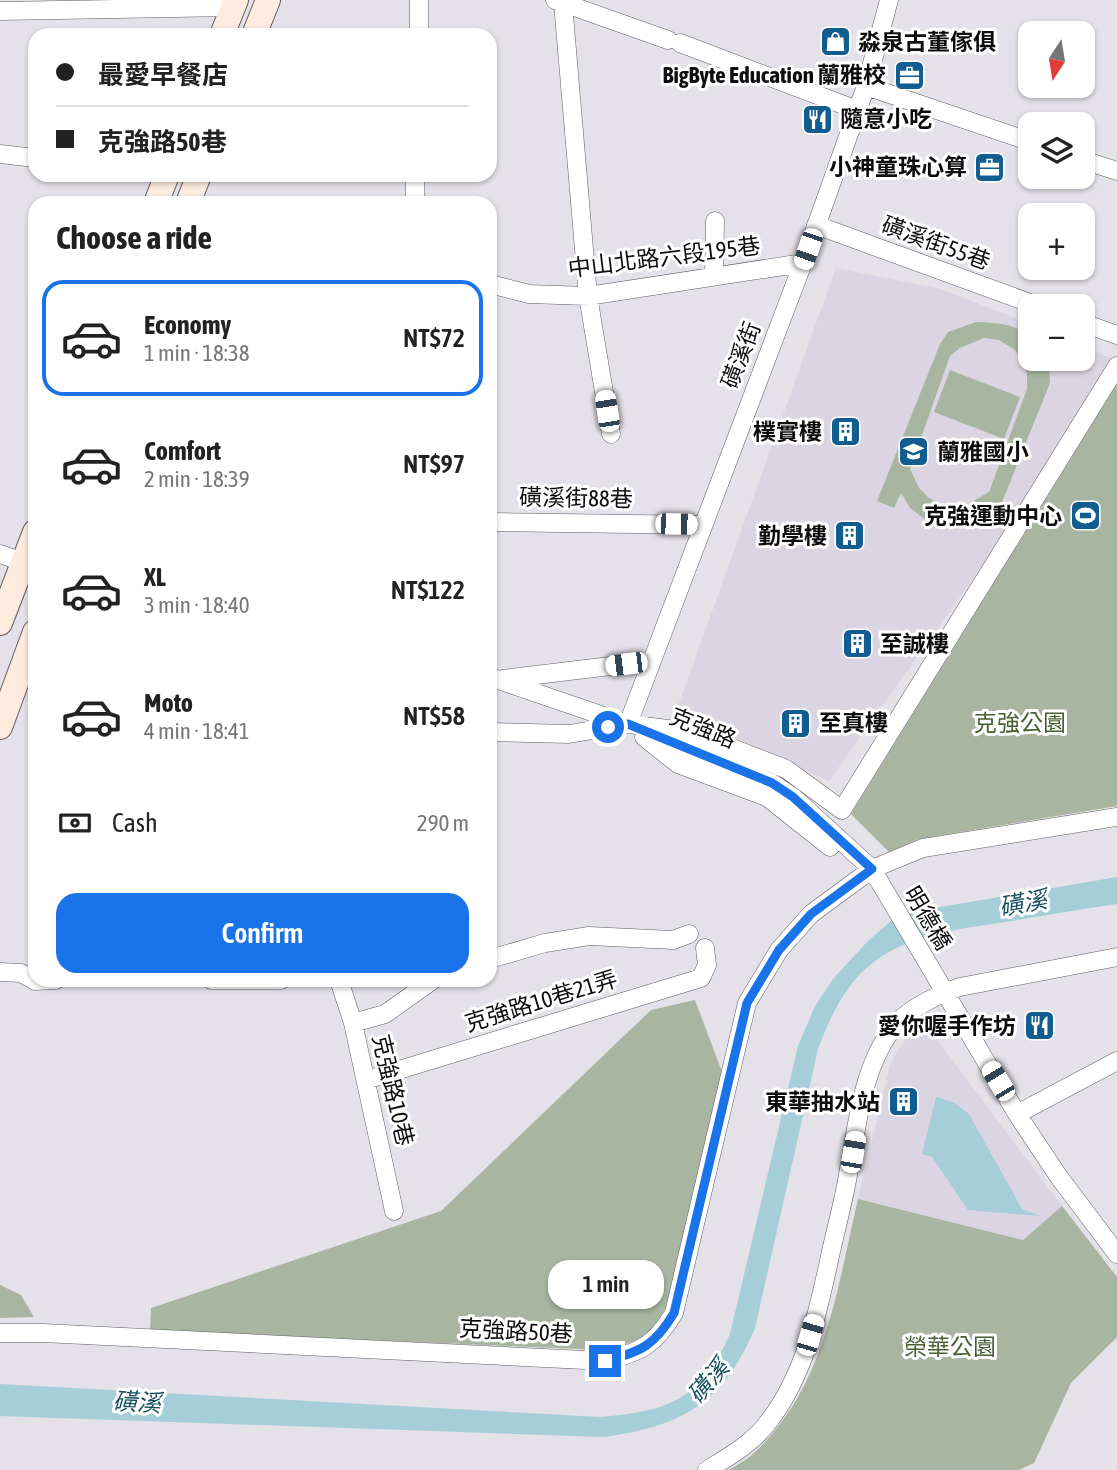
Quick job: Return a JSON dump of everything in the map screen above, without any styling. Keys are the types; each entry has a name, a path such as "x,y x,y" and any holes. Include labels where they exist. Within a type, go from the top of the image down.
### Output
{"main road":[{"path":"257,28 268,0"},
{"path":"225,28 234,4"},
{"path":"0,623 12,558 28,540"},
{"path":"0,727 28,651"}],"street":[{"path":"418,28 419,0"},
{"name":"磺溪街","path":"628,724 803,263 866,86 889,0"},
{"path":"611,434 588,296 559,2 674,41 857,110"},
{"path":"0,10 234,4"},
{"path":"866,86 1018,138"},
{"path":"0,154 28,157"},
{"path":"1095,164 1117,171"},
{"path":"714,276 715,221"},
{"name":"磺溪街55巷","path":"816,225 1018,299"},
{"name":"中山北路六段195巷","path":"497,286 529,295 588,296 803,263"},
{"path":"1095,327 1117,335"},
{"path":"497,732 569,734 628,724 691,732 786,769 842,810 1117,366"},
{"name":"磺溪街88巷","path":"497,522 702,525"},
{"path":"497,678 652,661"},
{"name":"克強路","path":"497,679 628,724 772,783 793,797 872,869"},
{"path":"628,724 678,764 767,797 830,847"},
{"name":"克強路50巷","path":"0,1333 605,1361 629,1355 663,1333 674,1313 747,1003 779,950 811,914 872,869 923,848 1117,817"},
{"name":"明德橋","path":"872,869 1017,1114 1117,1254"},
{"path":"497,957 545,943 590,936 673,940 689,934"},
{"name":"克強路10巷21弄","path":"366,1080 701,978 707,965 705,948"},
{"path":"707,1470 743,1448 768,1422 798,1372 823,1292 861,1104 874,1059 897,1023 943,992 1117,957"},
{"path":"0,972 21,973 28,977"},
{"name":"克強路10巷","path":"341,987 353,1023 394,1211"},
{"path":"353,1023 385,1014 423,987"},
{"path":"1017,1114 1117,1061"}],"shaded area":[{"name":"蘭雅國小","path":"836,268 941,289 1018,319 1018,371 1095,371 1095,351 1117,361 1117,365 978,572 829,781 674,717"},
{"name":"東華抽水站","path":"926,1025 1062,1206 1023,1240 858,1199 890,1066 897,1051 909,1036"}],"green space":[{"path":"976,322 1018,329 1018,354 999,340 984,338 960,348 950,356 910,469 919,488 929,498 943,505 963,507 989,492 1027,389 1026,371 1049,371 1050,383 998,512 975,525 956,529 930,523 910,508 901,493 894,508 877,501 940,344 948,332"},
{"path":"950,370 1020,397 1004,439 934,412"},
{"name":"克強公園","path":"1117,384 1117,806 919,839 889,852 851,814"},
{"path":"695,1000 722,1072 666,1307 642,1337 605,1350 150,1331 151,1308 441,1211 651,1010"},
{"name":"榮華公園","path":"858,1199 1023,1240 1062,1206 1117,1277 1117,1337 1071,1383 1034,1463 1019,1470 729,1470 753,1454 780,1425 799,1396 813,1366 835,1301"},
{"path":"0,1285 21,1295 34,1317 0,1318"}],"water":[{"name":"磺溪","path":"1117,877 1117,904 959,929 923,938 875,961 847,990 818,1049 755,1328 743,1354 714,1393 678,1417 656,1426 604,1437 0,1416 0,1384 600,1417 664,1406 694,1388 707,1374 730,1334 798,1046 815,1006 833,979 867,942 892,920 917,911"},
{"path":"936,1097 953,1102 969,1114 1022,1209 1040,1216 968,1210 932,1157 922,1154"}],"place":[{"name":"淼泉古董傢俱","path":"835,42"},
{"name":"BigByte Education 蘭雅校","path":"909,75"},
{"name":"隨意小吃","path":"817,119"},
{"name":"小神童珠心算","path":"990,167"},
{"name":"樸實樓","path":"845,432"},
{"name":"蘭雅國小","path":"914,452"},
{"name":"克強運動中心","path":"1085,516"},
{"name":"勤學樓","path":"850,536"},
{"name":"至誠樓","path":"857,644"},
{"name":"至真樓","path":"796,723"},
{"name":"愛你喔手作坊","path":"1039,1026"},
{"name":"東華抽水站","path":"903,1102"}],"route":[{"path":"605,1361 629,1355 648,1345 663,1333 674,1313 747,1003 779,950 811,914 872,869 793,797 772,783 628,724 608,727"}]}
